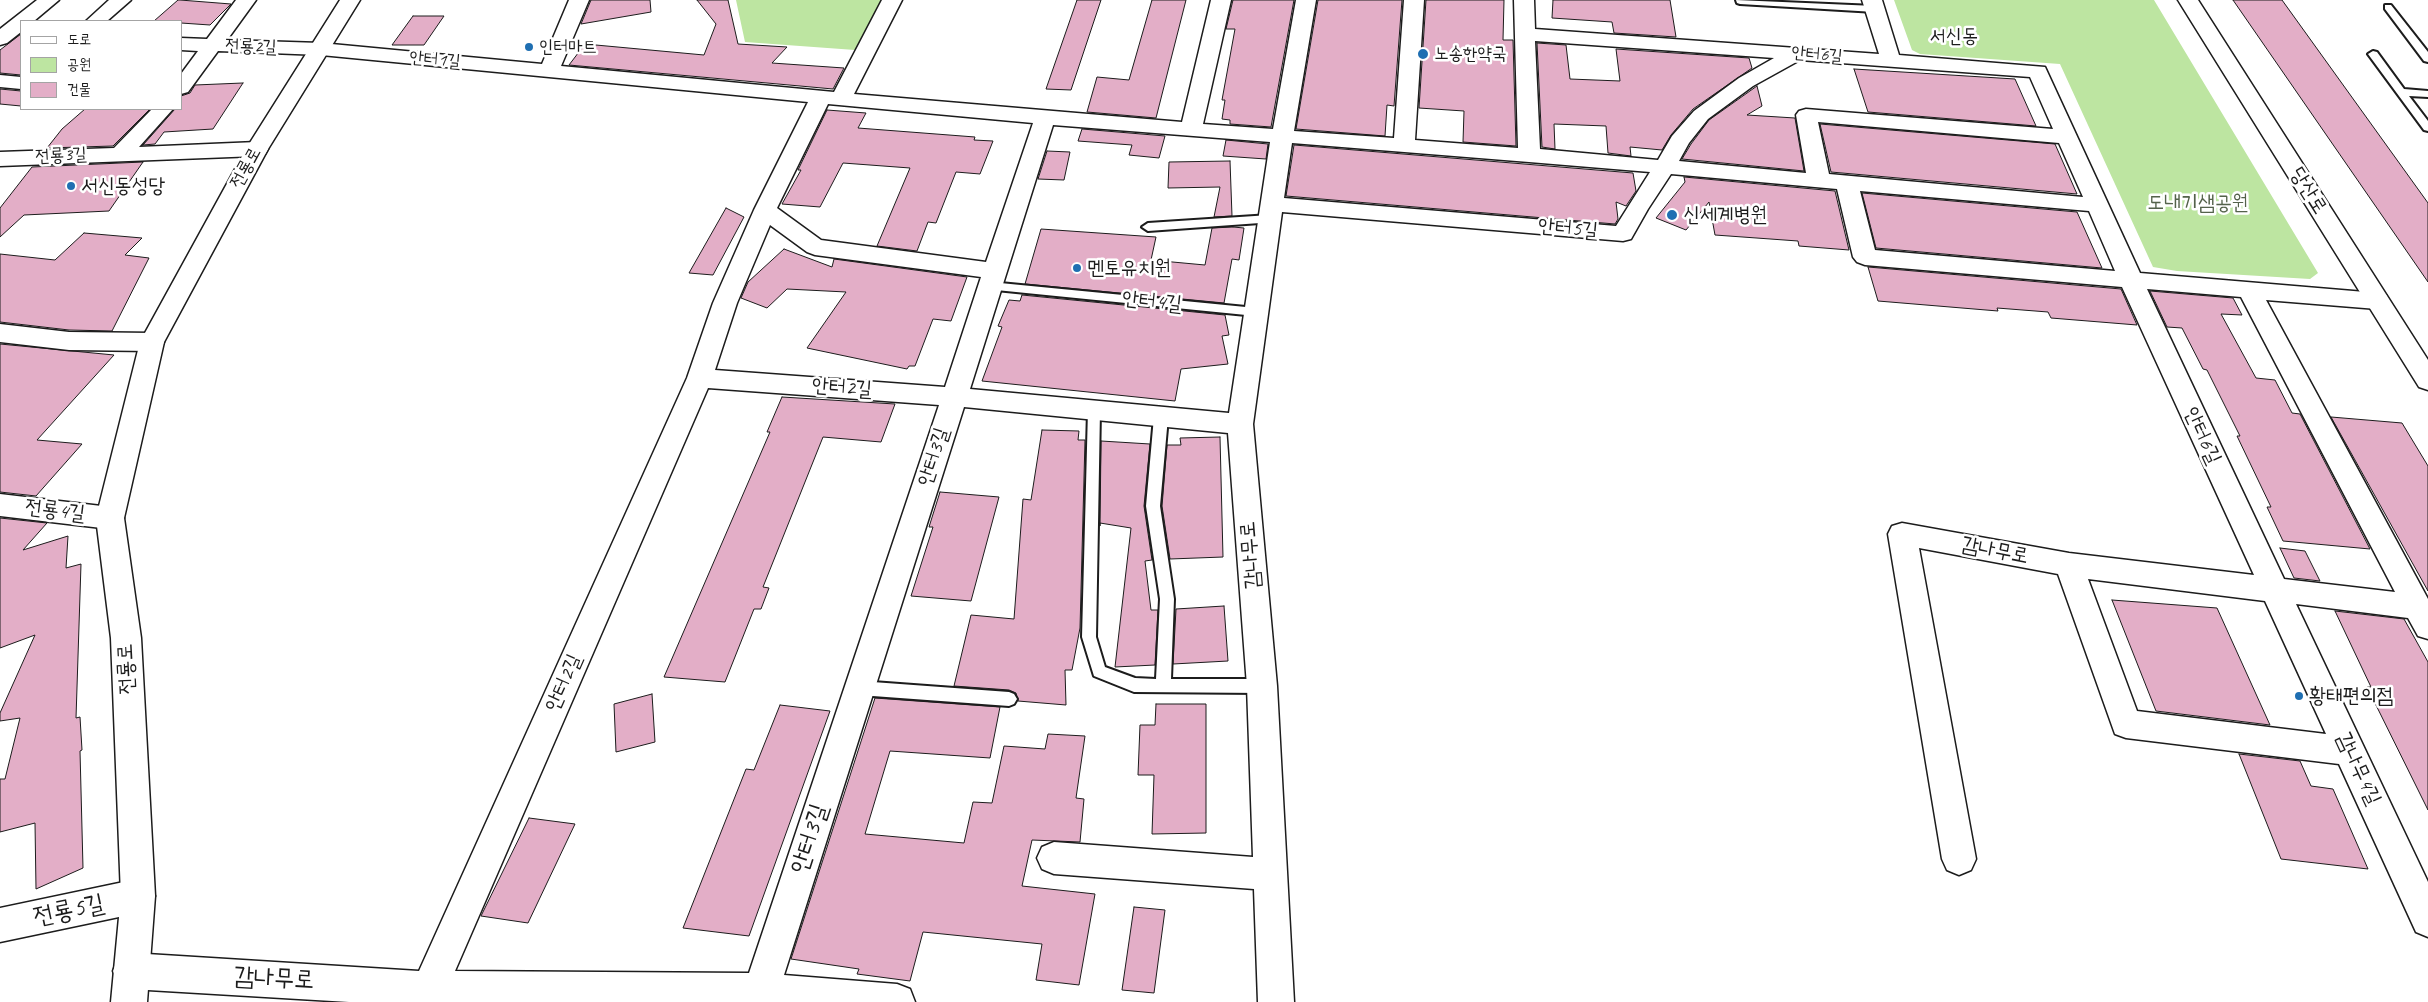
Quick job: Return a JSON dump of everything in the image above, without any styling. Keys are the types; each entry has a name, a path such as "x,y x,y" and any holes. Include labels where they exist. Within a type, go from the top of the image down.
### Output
{"street":[{"path":"23,20 49,0"},
{"path":"97,20 122,0"},
{"path":"182,87 246,0"},
{"name":"전룡로","path":"130,986 138,896 126,638 110,518 127,454 152,342 256,149 321,50 350,0"},
{"path":"550,71 579,0"},
{"name":"안터2길","path":"429,989 700,378 725,303 765,210 892,0"},
{"path":"1191,129 1221,0"},
{"path":"954,397 1240,424 1282,136 1306,0"},
{"path":"1404,146 1414,0"},
{"path":"1524,0 1529,155"},
{"name":"당산로","path":"2188,0 2428,381"},
{"path":"1873,4 1891,60"},
{"name":"안터6길","path":"1525,34 2038,72 2274,591"},
{"name":"전룡2길","path":"182,44 321,50"},
{"name":"안터1길","path":"321,50 831,98"},
{"name":"안터5길","path":"1271,211 1434,218 1623,234 1637,208 1680,141 1701,115 1746,82 1797,53"},
{"path":"0,81 20,83"},
{"path":"831,98 1045,118 1529,155 2097,205"},
{"path":"121,153 162,110"},
{"path":"1819,181 1806,115 2067,137"},
{"name":"안터3길","path":"761,991 1045,118"},
{"name":"전룡3길","path":"0,159 256,149"},
{"path":"1847,183 1865,257 2377,301"},
{"path":"765,210 815,247 992,279"},
{"name":"감나무로","path":"2249,290 2423,617"},
{"path":"0,334 69,341 152,342"},
{"name":"안터2길","path":"700,378 954,397"},
{"name":"감나무로","path":"1240,424 1262,686 1276,1002"},
{"name":"전룡4길","path":"0,505 110,518"},
{"name":"감나무로","path":"1959,859 1902,534 2069,565 2274,591 2423,617"},
{"path":"2069,565 2126,724 2349,751"},
{"name":"감나무4길","path":"2274,591 2428,920"},
{"path":"1054,858 1271,874"},
{"name":"전룡5길","path":"0,925 138,896"},
{"name":"감나무로","path":"130,986 761,991 896,1002"}],"lane":[{"path":"1740,1 1873,4"},
{"path":"2388,7 2428,59"},
{"path":"2373,54 2428,128"},
{"path":"2401,92 2428,94"},
{"path":"1148,227 1271,211"},
{"path":"992,279 1047,292"},
{"name":"안터4길","path":"1047,292 1256,312"},
{"path":"1094,410 1089,637 1099,671 1134,685 1262,686"},
{"path":"1161,416 1153,506 1167,599 1163,685"},
{"path":"859,688 1009,699"}],"green space":[{"path":"736,0 883,0 855,50 745,42"},
{"name":"도내기샘공원","path":"1894,0 2154,0 2318,273 2310,279 2177,271 2153,267 2060,64 1920,54 1912,50"}],"building":[{"path":"178,0 231,4 210,25 182,23 182,20 155,20"},
{"path":"591,0 650,0 651,12 581,24"},
{"path":"697,0 728,0 738,44 787,47 772,63 844,68 833,89 569,65 585,44 704,55 716,24"},
{"path":"1077,0 1101,0 1071,90 1046,89"},
{"path":"1152,0 1186,0 1156,118 1087,112 1097,77 1129,80"},
{"path":"1233,0 1294,0 1271,127 1230,124 1230,120 1222,119 1225,100 1222,100 1235,29 1226,29"},
{"path":"1318,0 1402,0 1394,106 1387,105 1385,136 1296,129"},
{"path":"1426,0 1504,0 1503,40 1513,40 1516,146 1463,142 1464,111 1419,108"},
{"path":"1553,0 1670,0 1676,37 1614,33 1612,22 1552,18"},
{"path":"2233,0 2282,0 2428,203 2428,282"},
{"path":"413,16 444,16 424,45 392,45"},
{"path":"20,35 20,75 0,73 0,50"},
{"path":"1537,43 1566,45 1570,79 1620,81 1616,49 1749,58 1752,68 1693,109 1671,135 1662,150 1630,147 1631,156 1608,153 1606,126 1554,124 1555,149 1542,147"},
{"path":"1854,69 2015,79 2036,126 1868,112"},
{"path":"243,83 213,129 164,132 155,144 143,145 174,110 182,110 182,96 190,93 195,85"},
{"path":"1757,86 1762,106 1747,115 1795,118 1804,171 1682,159 1709,120"},
{"path":"0,89 20,91 20,106 0,104"},
{"path":"84,110 149,110 113,146 47,148 62,129"},
{"path":"827,110 866,113 858,128 975,137 974,140 993,141 980,174 956,172 936,223 928,222 917,251 877,246 910,168 843,163 820,207 782,204 801,170 798,170"},
{"path":"1820,124 2055,144 2077,194 1831,172"},
{"path":"1082,129 1165,136 1159,158 1129,155 1132,145 1078,141"},
{"path":"1226,140 1268,144 1266,159 1223,156"},
{"path":"1294,145 1633,173 1636,191 1626,206 1616,202 1618,219 1615,224 1286,196"},
{"path":"1047,151 1070,152 1064,180 1038,179"},
{"path":"1230,161 1232,216 1214,217 1220,187 1168,188 1169,162"},
{"name":"서신동성당","path":"143,162 109,211 24,215 0,237 0,208 32,167"},
{"path":"1684,177 1835,191 1849,250 1799,246 1798,241 1715,235 1709,202 1686,230 1656,218 1685,182"},
{"path":"1862,193 2077,212 2102,268 1876,248"},
{"path":"726,208 744,217 713,275 689,273"},
{"path":"1212,228 1244,228 1239,260 1232,259 1224,303 1025,284 1041,229 1156,237 1151,260 1205,265"},
{"path":"84,233 142,238 125,255 149,258 112,331 69,330 0,322 0,254 55,260"},
{"path":"784,249 832,267 834,259 967,277 951,321 933,319 915,366 909,366 907,369 807,348 846,292 787,289 767,308 741,298 748,282"},
{"path":"1868,267 2121,289 2137,325 2051,318 2048,312 1997,308 1998,311 1878,301"},
{"path":"2150,291 2233,298 2242,315 2221,314 2256,378 2275,380 2292,413 2300,414 2370,549 2283,541 2267,507 2271,507 2237,436 2240,436 2207,370 2203,369 2182,328 2167,327"},
{"path":"1022,295 1225,315 1229,335 1222,336 1228,364 1181,369 1175,401 982,381 1002,327 998,326 1009,300 1020,301"},
{"path":"0,344 114,355 37,440 82,444 36,496 0,492"},
{"path":"782,397 895,404 881,442 823,437 763,587 769,588 761,609 754,609 725,682 664,677 770,432 767,432"},
{"path":"2331,417 2402,423 2428,466 2428,591"},
{"path":"1042,430 1079,431 1078,440 1085,440 1080,628 1072,670 1065,670 1066,705 1018,701 1016,693 1009,690 954,686 971,615 1014,619 1023,499 1031,500"},
{"path":"1220,437 1223,557 1170,559 1162,506 1167,445 1181,445 1180,438"},
{"path":"1101,441 1150,444 1144,506 1152,560 1145,561 1151,610 1158,610 1155,665 1115,667 1131,528 1100,523"},
{"path":"940,492 999,497 971,601 911,596 933,527 929,527"},
{"path":"0,518 47,523 23,550 68,536 66,568 81,564 76,718 80,717 82,750 80,751 83,868 36,889 35,823 0,832 0,779 5,779 20,718 0,721 0,713 35,635 0,648"},
{"path":"2280,548 2305,551 2320,581 2294,578"},
{"path":"2112,600 2217,608 2270,725 2156,711"},
{"path":"1224,606 1228,661 1173,664 1176,609"},
{"path":"2335,611 2404,619 2428,662 2428,810 2367,687 2371,687"},
{"path":"652,694 655,742 616,752 614,704"},
{"path":"875,698 1000,707 990,758 890,751 865,834 964,843 973,802 992,803 1004,746 1045,749 1048,734 1085,736 1076,798 1084,799 1080,842 1032,840 1022,886 1095,894 1079,985 1036,980 1042,944 923,932 910,981 857,974 859,969 791,959"},
{"path":"1156,704 1206,704 1206,833 1152,834 1154,775 1138,775 1140,725 1155,725"},
{"path":"780,705 830,711 749,936 683,928 746,769 754,770"},
{"path":"2239,754 2300,761 2311,786 2333,789 2368,869 2281,859"},
{"path":"529,818 575,824 528,923 481,916"},
{"path":"1134,907 1165,910 1154,993 1122,990"}],"place":[{"name":"인터마트","path":"529,47"},
{"name":"노송한약국","path":"1423,54"},
{"name":"서신동성당","path":"71,186"},
{"name":"신세계병원","path":"1672,215"},
{"name":"멘토유치원","path":"1077,268"},
{"name":"황태편의점","path":"2299,696"}],"district":[{"name":"서신동","path":"1954,37"}]}
